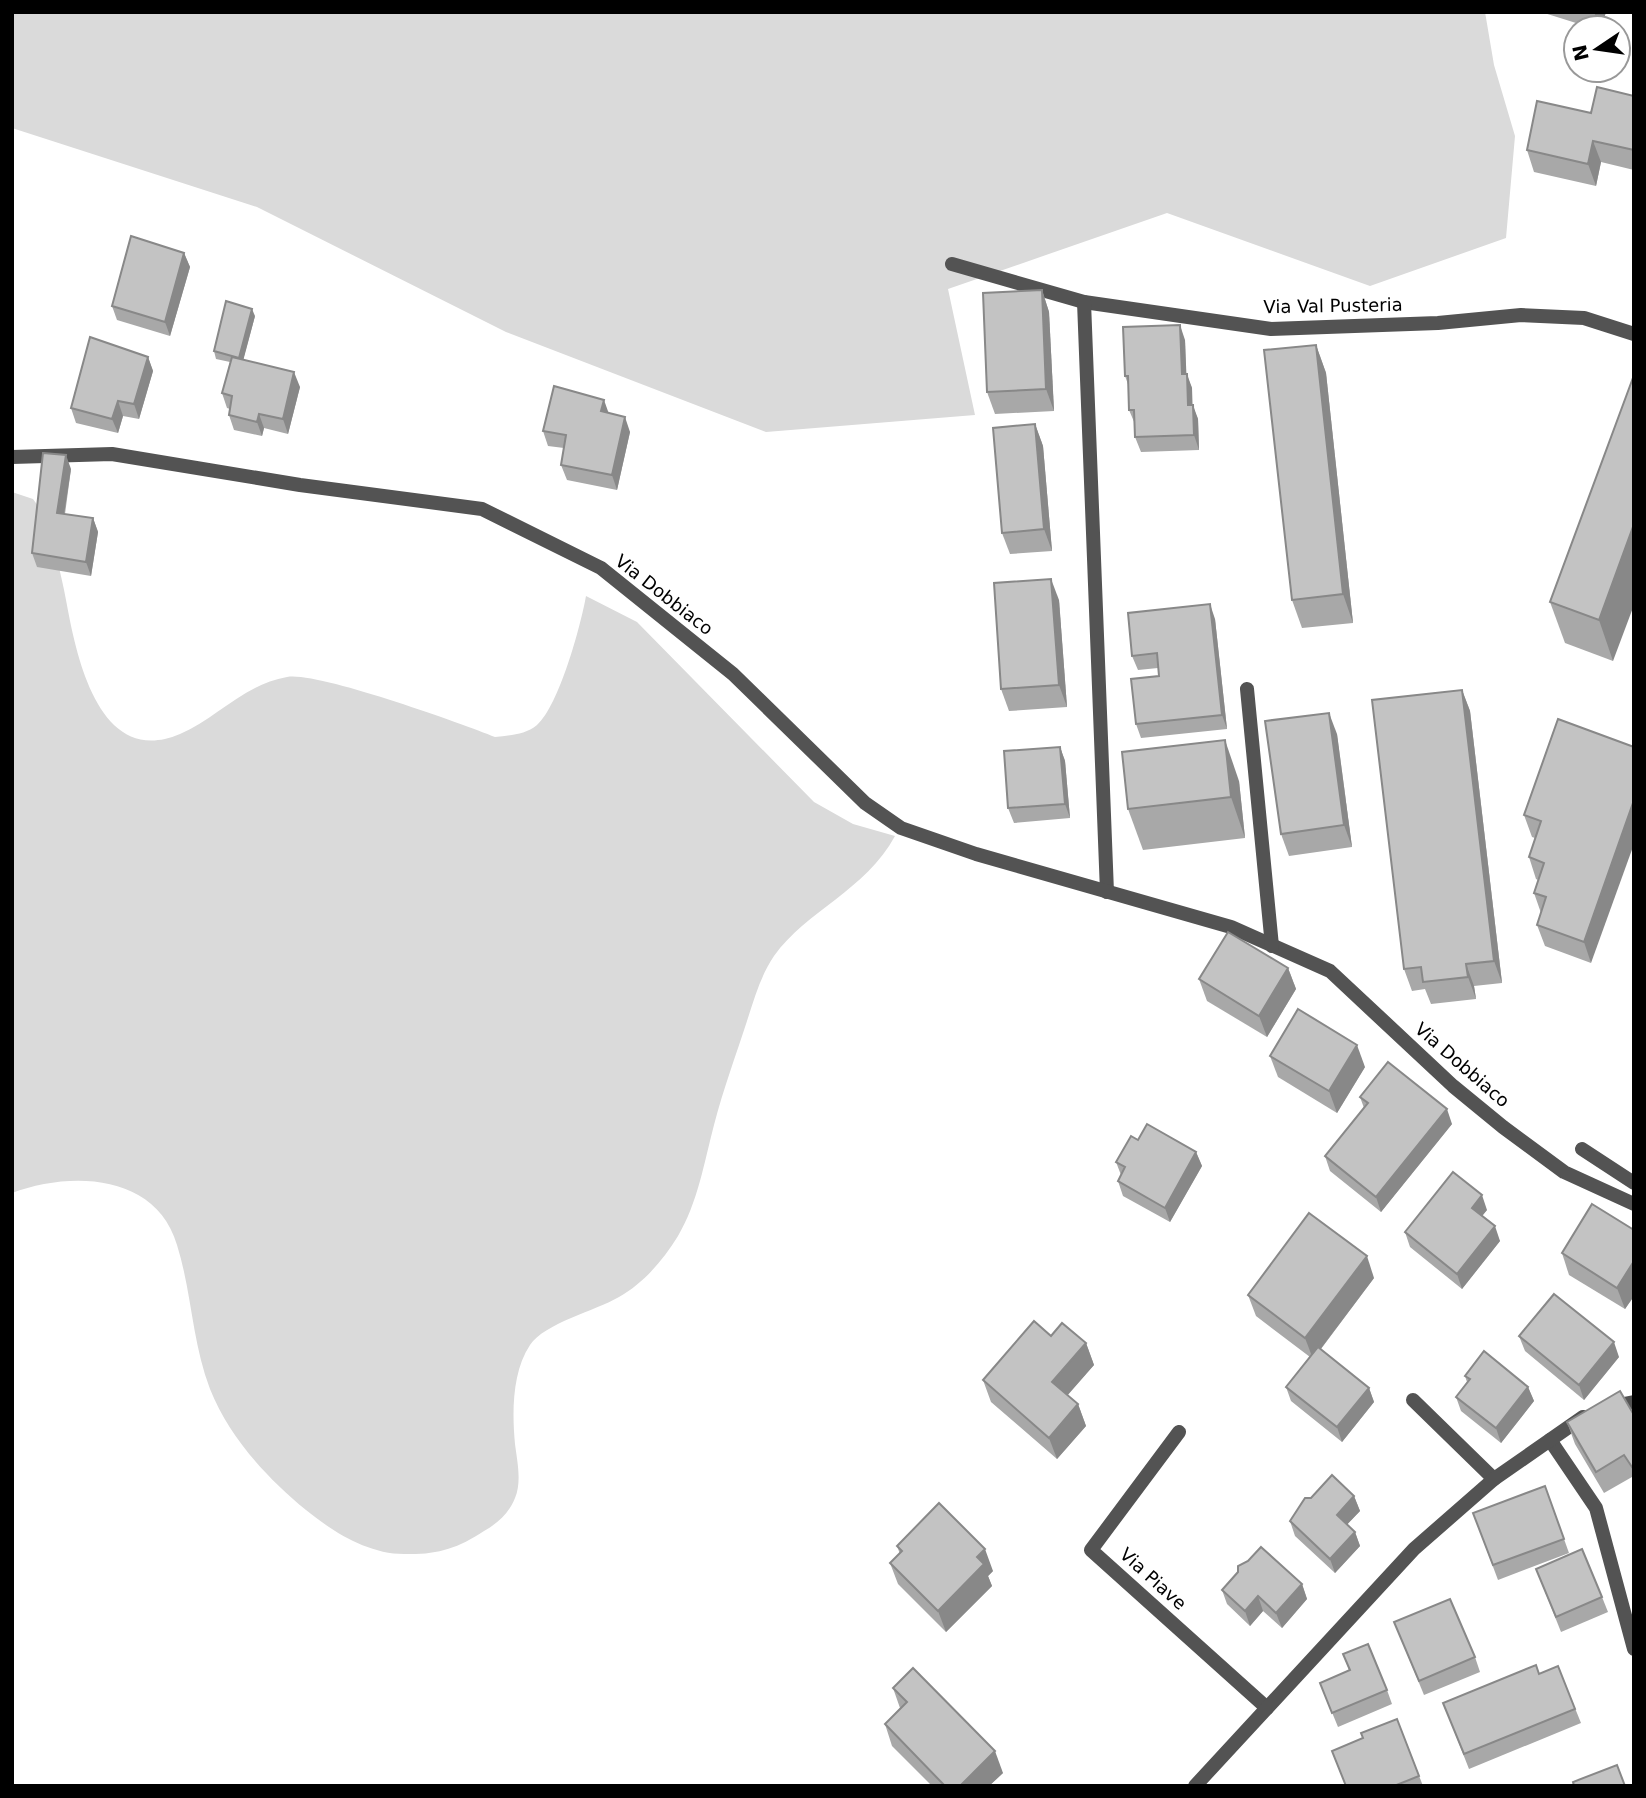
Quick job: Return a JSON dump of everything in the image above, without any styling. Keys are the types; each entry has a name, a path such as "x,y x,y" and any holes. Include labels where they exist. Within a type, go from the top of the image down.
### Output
{"street":[{"name":"Via Val Pusteria","path":"952,264 1084,302 1271,329 1438,323 1521,314 1584,318 1634,334"},
{"path":"1084,302 1107,892"},
{"name":"Via Dobbiaco","path":"12,457 112,454 300,485 482,509 601,568 733,674 865,803 901,828 1107,892 1231,927 1330,971 1453,1086 1564,1172 1634,1204"},
{"path":"1247,689 1272,946"},
{"path":"1582,1149 1634,1183"},
{"path":"1413,1400 1494,1479"},
{"path":"1195,1786 1414,1549 1494,1479 1594,1409 1634,1402"},
{"name":"Via Piave","path":"1179,1432 1091,1550 1267,1708"},
{"path":"1550,1440 1596,1508 1634,1649"}],"shaded area":[{"path":"12,12 1485,12 1494,65 1515,136 1506,238 1370,286 1167,213 948,289 975,415 766,432 506,332 257,207 12,128"},
{"path":"12,492 33,499 46,517 76,649 85,675 96,700 111,721 129,735 152,741 180,734 244,694 287,677 303,677 356,690 495,737 522,733 537,725 553,701 574,645 586,596 637,622 814,802 853,824 895,836 883,855 868,871 802,926 769,963 725,1086 696,1196 685,1223 666,1254 645,1278 628,1291 547,1330 530,1345 520,1368 515,1393 514,1432 519,1478 515,1498 498,1521 455,1546 436,1552 404,1554 364,1546 339,1534 316,1518 263,1470 238,1440 210,1389 199,1353 177,1245 166,1221 151,1203 131,1191 84,1181 35,1186 12,1193"}],"building":[{"path":"1597,87 1634,96 1634,150 1593,141 1588,164 1527,150 1537,101 1591,113"},
{"path":"131,236 184,253 165,322 112,306"},
{"path":"1042,290 1046,389 987,392 983,293"},
{"path":"226,301 252,309 239,358 214,351"},
{"path":"1180,325 1182,374 1187,374 1188,405 1193,405 1194,435 1135,437 1134,410 1129,410 1128,376 1125,376 1123,327"},
{"path":"90,337 148,357 134,404 118,401 112,419 71,408"},
{"path":"1316,345 1343,594 1292,600 1264,350"},
{"path":"232,357 294,372 283,419 259,414 257,422 229,415 232,396 222,393"},
{"path":"1634,375 1634,524 1599,620 1550,602"},
{"path":"554,386 604,400 601,411 625,417 612,475 561,465 566,435 543,431"},
{"path":"1035,424 1044,529 1002,533 993,428"},
{"path":"43,453 66,455 57,513 93,518 86,562 32,553"},
{"path":"1051,579 1059,685 1001,689 994,583"},
{"path":"1210,604 1222,715 1136,724 1131,679 1159,676 1157,653 1132,656 1128,613"},
{"path":"1462,690 1494,961 1466,964 1468,977 1423,982 1421,967 1404,969 1372,700"},
{"path":"1329,713 1344,825 1281,834 1265,721"},
{"path":"1558,719 1634,747 1634,800 1584,942 1537,925 1546,897 1534,893 1544,863 1529,857 1541,821 1524,815"},
{"path":"1225,740 1231,797 1128,809 1122,752"},
{"path":"1060,747 1065,804 1008,808 1004,751"},
{"path":"1228,932 1288,968 1259,1016 1199,979"},
{"path":"1298,1009 1357,1045 1329,1091 1270,1056"},
{"path":"1388,1062 1447,1109 1376,1197 1325,1156 1368,1103 1360,1097"},
{"path":"1147,1124 1196,1152 1165,1208 1118,1181 1125,1167 1116,1162 1131,1136 1138,1140"},
{"path":"1453,1172 1482,1195 1472,1208 1495,1226 1457,1274 1405,1232"},
{"path":"1592,1204 1634,1230 1634,1261 1617,1288 1562,1253"},
{"path":"1309,1213 1367,1256 1305,1338 1248,1295"},
{"path":"1554,1294 1614,1342 1579,1385 1519,1336"},
{"path":"1034,1321 1051,1336 1062,1323 1086,1343 1052,1382 1078,1404 1049,1438 983,1380"},
{"path":"1318,1347 1369,1388 1337,1427 1286,1387"},
{"path":"1484,1351 1528,1387 1496,1428 1456,1397 1470,1379 1465,1376"},
{"path":"1620,1391 1634,1415 1634,1470 1624,1455 1596,1472 1567,1422"},
{"path":"1332,1475 1354,1496 1337,1515 1355,1532 1330,1559 1290,1521 1305,1498 1311,1498"},
{"path":"1545,1486 1564,1539 1493,1565 1473,1513"},
{"path":"939,1503 985,1549 977,1557 984,1564 938,1611 890,1563 902,1551 897,1546"},
{"path":"1261,1547 1302,1584 1276,1613 1258,1596 1245,1611 1222,1590 1238,1572 1238,1566 1248,1561"},
{"path":"1582,1549 1602,1597 1556,1617 1536,1569"},
{"path":"1450,1599 1475,1657 1419,1681 1394,1622"},
{"path":"1368,1644 1387,1690 1332,1713 1320,1683 1350,1670 1343,1654"},
{"path":"1536,1665 1539,1674 1558,1666 1575,1709 1464,1754 1443,1703"},
{"path":"913,1668 995,1751 960,1786 945,1786 885,1724 907,1702 893,1688"},
{"path":"1397,1719 1419,1776 1394,1786 1346,1786 1332,1751 1363,1738 1361,1733"},
{"path":"1617,1765 1625,1786 1574,1786 1573,1782"}]}
